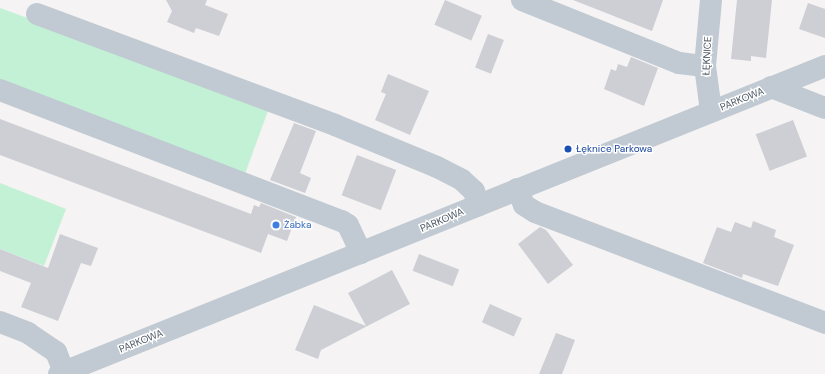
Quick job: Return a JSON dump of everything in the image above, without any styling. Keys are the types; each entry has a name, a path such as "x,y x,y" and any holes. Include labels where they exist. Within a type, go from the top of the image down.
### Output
{"street":[{"path":"522,0 679,63 705,66"},
{"name":"ŁĘKNICE","path":"711,0 705,66 711,111"},
{"path":"37,14 335,125 437,167 462,180 474,191 478,205"},
{"name":"PARKOWA","path":"61,373 361,254 517,189 825,66"},
{"path":"771,87 825,108"},
{"path":"0,90 342,221 351,230 361,254"},
{"path":"517,189 524,205 535,212 825,323"},
{"path":"0,322 28,333 56,352 61,373"}],"green space":[{"path":"0,8 270,106 244,176 0,87"},
{"path":"0,183 66,209 44,266 0,249"}],"building":[{"path":"166,0 207,0 205,5 228,14 219,36 196,28 194,33 167,22 172,11"},
{"path":"445,0 482,16 471,40 434,25"},
{"path":"573,0 663,0 652,31"},
{"path":"737,0 772,0 766,58 751,56 751,61 731,59"},
{"path":"808,3 825,9 825,38 799,29"},
{"path":"488,34 504,40 491,74 475,68"},
{"path":"631,57 658,68 644,106 604,89 611,69 616,71 618,64 627,67"},
{"path":"388,74 429,91 410,135 375,120 386,94 381,92"},
{"path":"0,119 251,214 254,205 259,207 261,203 296,217 287,241 268,234 261,253 0,155"},
{"path":"793,120 807,156 770,171 756,134"},
{"path":"294,123 316,131 300,173 311,178 305,193 270,180"},
{"path":"357,155 396,170 381,210 342,195"},
{"path":"753,221 776,230 774,237 794,245 778,286 743,274 742,278 703,263 717,227 731,232 735,222 751,228"},
{"path":"540,227 546,230 573,265 548,284 518,244"},
{"path":"60,234 98,248 91,266 81,263 58,321 21,307 31,283 0,271 0,249 48,268"},
{"path":"419,254 459,269 453,286 413,271"},
{"path":"392,270 410,304 321,350 318,359 295,350 314,305 366,326 348,293"},
{"path":"490,304 522,318 514,337 482,322"},
{"path":"556,333 575,340 562,374 539,374"}],"place":[{"name":"Łęknice Parkowa","path":"568,149"},
{"name":"Żabka","path":"276,225"}]}
